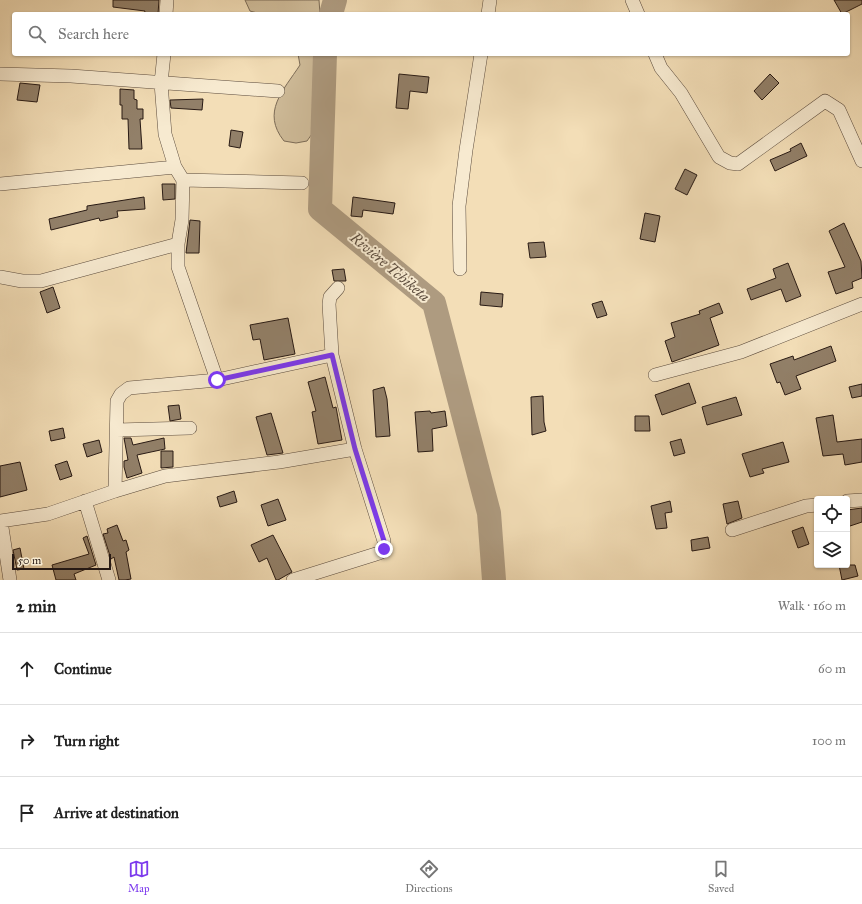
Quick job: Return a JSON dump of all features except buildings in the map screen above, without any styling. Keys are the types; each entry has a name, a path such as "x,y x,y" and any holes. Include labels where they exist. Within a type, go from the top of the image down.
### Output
{"street":[{"path":"166,12 167,0"},
{"path":"488,12 490,0"},
{"path":"632,0 637,12"},
{"path":"164,56 161,83 164,134 175,167 183,180 182,220 178,244 178,267 217,380"},
{"path":"460,269 459,206 481,56"},
{"path":"656,56 660,68 681,93 719,157 730,163 738,164 825,102 839,110 862,161"},
{"path":"0,74 278,91"},
{"path":"0,184 175,167"},
{"path":"183,180 302,183"},
{"path":"0,277 22,281 41,281 178,244"},
{"path":"293,580 382,552 384,549 384,541 355,449 332,355 329,304 330,297 338,288"},
{"path":"655,375 740,352 862,304"},
{"path":"114,491 117,401 121,394 129,388 217,380 332,355"},
{"path":"117,430 190,428"},
{"path":"10,580 1,521 48,514 114,491 165,476 279,462 355,449"},
{"path":"850,501 862,500"},
{"path":"85,501 108,580"},
{"path":"732,530 806,506 814,505"}],"shaded area":[{"path":"245,0 319,0 320,12 250,11"},
{"path":"298,56 321,56 322,71 314,131 307,141 296,143 284,141 277,130 274,121 274,111 281,93 300,65"}],"waterway":[{"name":"Rivière Tchiketa","path":"332,12 335,0"},
{"name":"Rivière Tchiketa","path":"325,56 320,209 434,303 489,513 494,580"}],"route":[{"path":"217,380 332,355 355,449 384,541 384,549"}]}
